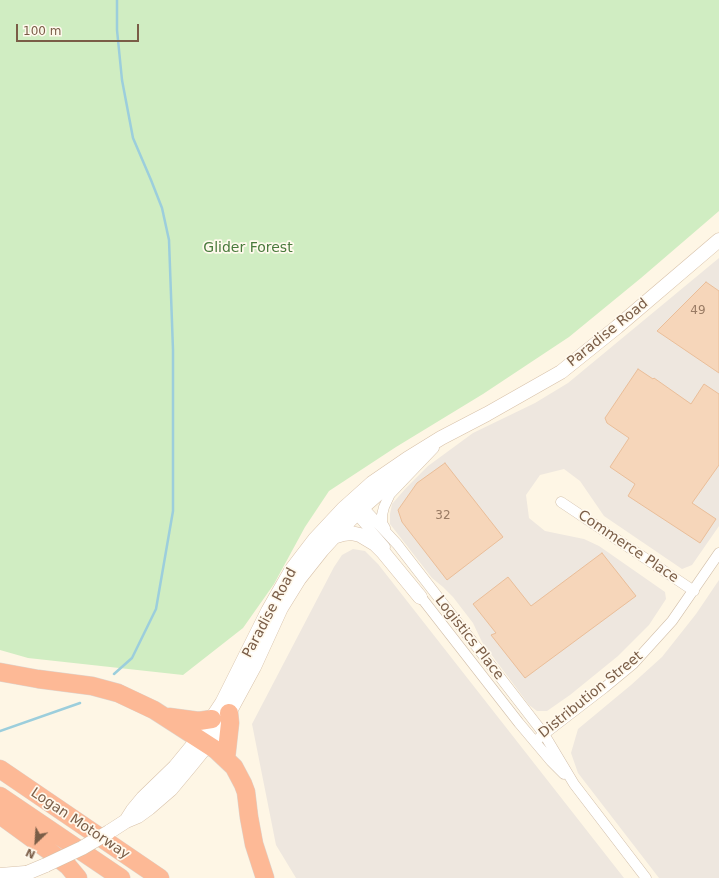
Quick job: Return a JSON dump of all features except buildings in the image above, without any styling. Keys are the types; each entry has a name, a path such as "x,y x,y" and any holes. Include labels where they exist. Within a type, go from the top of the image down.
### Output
{"highway":[{"path":"0,672 105,689 134,700 166,717 203,741 234,767 243,784 246,792 254,844 265,878"},
{"path":"226,759 230,724 229,713"},
{"path":"166,717 199,720 212,719"},
{"name":"Logan Motorway","path":"0,769 160,878"},
{"name":"Logan Motorway","path":"0,796 120,878"},
{"path":"0,815 68,866 78,878"}],"street":[{"name":"Paradise Road","path":"0,876 20,876 46,865 82,848 126,821 143,798 203,741 229,713 254,667 281,608 300,579 377,479 441,438 561,372 617,327 719,240"},
{"name":"Paradise Road","path":"203,741 212,719 228,692 268,611 292,569 315,539 356,506 434,448 487,414"},
{"path":"387,533 382,522 382,515 390,494 434,448"},
{"name":"Commerce Place","path":"561,502 694,591"},
{"name":"Logistics Place","path":"356,506 387,533 544,734 574,784 646,878"},
{"name":"Logistics Place","path":"356,506 420,597 535,742 551,761 574,784"},
{"path":"333,537 351,533 360,535 375,544 420,597"},
{"name":"Distribution Street","path":"535,742 632,664 672,621 719,553"}],"shaded area":[{"path":"719,258 719,526 692,565 682,569 604,516 580,481 564,469 540,475 526,495 529,518 545,531 584,539 599,546 665,592 666,599 649,625 618,656 570,695 547,711 537,711 529,705 482,642 473,623 453,597 432,578 390,524 392,504 428,466 473,433 535,403 568,383"},
{"path":"353,549 365,551 378,564 624,878 296,878 276,845 252,724 334,567 342,555"},
{"path":"719,580 719,878 659,878 578,773 571,753 578,729 662,657 696,614"}],"green space":[{"name":"Glider Forest","path":"0,0 719,0 719,211 569,337 483,394 396,447 329,491 305,527 274,584 243,628 183,675 28,658 0,650"}],"waterway":[{"path":"114,674 132,658 156,609 173,511 173,350 169,240 162,208 133,138 122,80 117,30 117,0"},
{"path":"0,731 80,703"}]}
